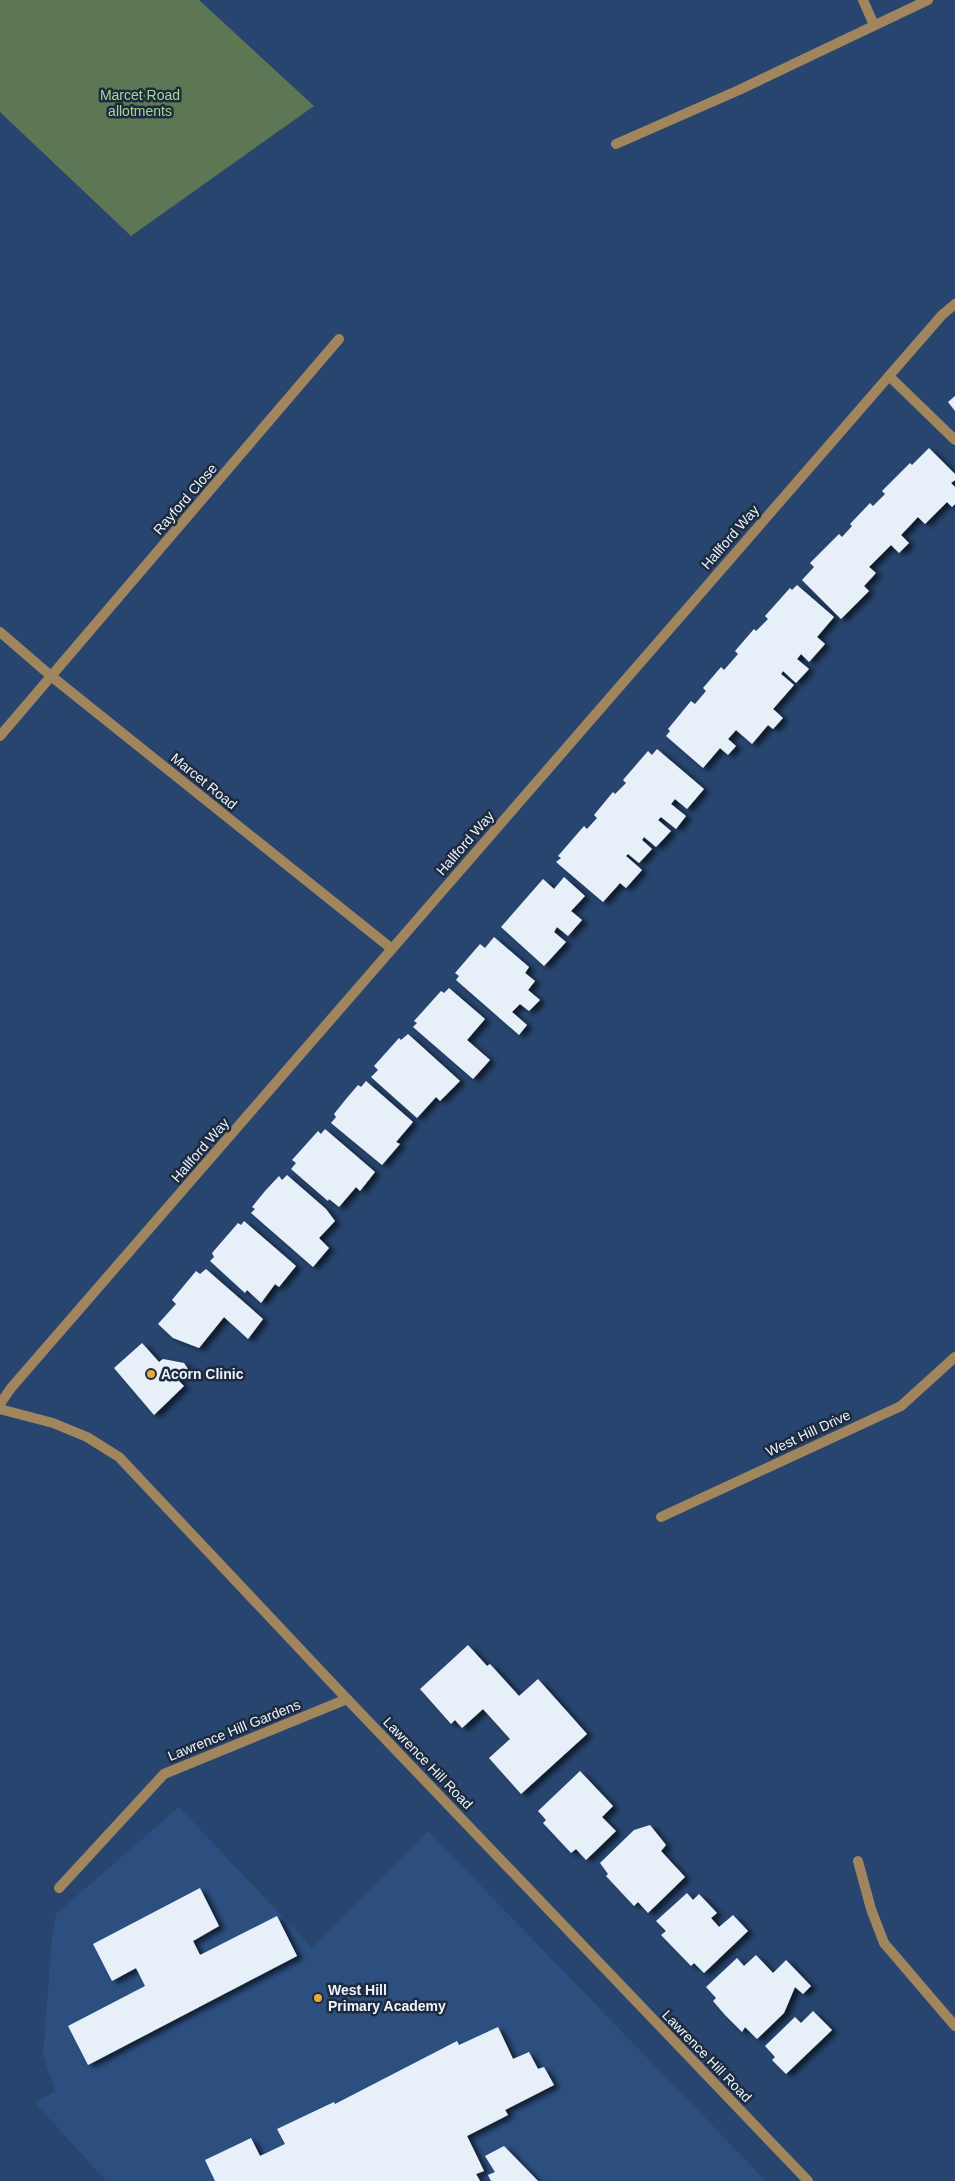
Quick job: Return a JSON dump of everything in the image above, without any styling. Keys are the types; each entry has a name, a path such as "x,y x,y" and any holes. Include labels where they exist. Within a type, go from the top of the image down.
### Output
{"street":[{"path":"863,0 874,25"},
{"path":"616,144 738,90 928,0"},
{"name":"Hallford Way","path":"0,1404 11,1388 889,376 942,315 955,304"},
{"name":"Rayford Close","path":"0,736 340,340"},
{"path":"889,376 955,440"},
{"name":"Marcet Road","path":"0,632 51,676 392,949"},
{"name":"West Hill Drive","path":"661,1517 901,1406 955,1357"},
{"name":"Lawrence Hill Road","path":"0,1409 53,1423 87,1437 119,1456 347,1699 808,2181"},
{"name":"Lawrence Hill Gardens","path":"59,1888 164,1774 347,1699"},
{"path":"858,1861 871,1909 884,1943 955,2026"}],"shaded area":[{"name":"West Hill Primary Academy","path":"179,1807 312,1948 428,1831 766,2181 106,2181 35,2103 55,2091 43,2055 52,1937 56,1914"}],"green space":[{"name":"Marcet Road allotments","path":"0,0 199,0 314,106 131,236 0,112"}],"building":[{"path":"955,396 955,411 948,402"},
{"path":"929,448 955,474 955,480 951,483 955,487 955,504 952,507 947,502 925,524 918,517 901,535 909,543 899,553 891,545 869,567 876,573 864,586 869,591 841,619 802,580 814,567 810,563 839,534 842,537 852,526 850,524 870,503 873,506 885,494 882,491 910,463 912,465"},
{"path":"797,585 834,617 817,637 825,644 809,662 801,654 797,659 809,669 796,683 783,671 781,674 794,685 773,709 783,718 773,729 768,725 752,744 736,730 728,739 736,746 728,755 720,748 703,768 666,736 670,731 668,729 691,701 695,704 706,691 703,688 721,667 724,670 738,654 735,651 754,629 756,631 768,619 765,616 790,588 792,590"},
{"path":"657,749 704,789 687,809 675,799 671,804 686,816 676,829 661,817 658,820 671,831 656,847 644,837 642,840 652,849 639,863 628,854 626,856 642,870 626,888 620,883 603,902 556,862 561,858 558,856 584,826 587,829 597,818 594,815 613,792 615,794 626,783 623,780 648,751 652,755"},
{"path":"564,877 585,896 571,911 582,920 568,936 557,927 554,932 566,942 544,966 501,927 543,879 554,889"},
{"path":"494,937 529,967 525,973 535,981 528,990 540,1000 529,1011 520,1004 512,1012 527,1025 519,1035 456,980 459,976 455,973 480,944 485,948"},
{"path":"449,988 485,1019 467,1040 490,1060 473,1079 413,1027 417,1023 414,1021 441,991 444,993"},
{"path":"408,1034 460,1081 440,1101 436,1097 417,1118 371,1077 378,1070 374,1066 399,1038 401,1040"},
{"path":"366,1081 413,1122 396,1142 400,1144 382,1165 331,1123 336,1117 334,1114 346,1099 358,1085 361,1087"},
{"path":"325,1129 375,1172 360,1191 356,1187 339,1207 329,1199 328,1201 291,1169 296,1163 292,1160 318,1131 321,1134"},
{"path":"287,1175 326,1209 335,1221 319,1238 329,1248 313,1267 251,1213 255,1209 252,1207 279,1176 282,1180"},
{"path":"244,1221 296,1266 279,1287 275,1284 261,1303 247,1290 245,1293 210,1261 214,1257 212,1253 238,1223 241,1225"},
{"path":"206,1269 263,1319 248,1339 224,1317 199,1348 173,1338 158,1324 176,1304 172,1300 196,1271 200,1274"},
{"name":"Acorn Clinic","path":"142,1343 159,1362 163,1359 184,1363 188,1369 178,1380 184,1386 154,1415 114,1368"},
{"path":"468,1645 487,1666 490,1664 519,1696 538,1679 587,1734 521,1794 489,1758 510,1739 483,1709 462,1728 455,1720 451,1724 420,1689"},
{"path":"580,1771 613,1806 602,1817 616,1831 586,1860 576,1849 571,1853 543,1823 546,1820 538,1811"},
{"path":"650,1825 666,1845 661,1851 685,1877 648,1913 638,1902 634,1906 606,1876 608,1874 600,1863 634,1830"},
{"path":"200,1888 219,1926 193,1941 200,1955 277,1916 297,1956 88,2065 68,2026 145,1986 136,1968 112,1981 93,1944"},
{"path":"687,1893 693,1900 699,1894 717,1913 711,1918 719,1927 733,1915 748,1931 704,1973 694,1963 691,1966 661,1935 666,1931 656,1921"},
{"path":"756,1955 773,1973 786,1960 811,1986 803,1994 795,1987 784,2013 757,2039 745,2027 742,2032 725,2015 713,2001 716,1998 706,1987 737,1958 744,1966"},
{"path":"813,2011 832,2030 786,2074 772,2060 775,2057 765,2046 795,2017 801,2023"},
{"path":"498,2027 513,2059 529,2052 538,2069 544,2067 554,2085 505,2110 508,2115 467,2136 484,2171 476,2174 480,2181 215,2181 205,2160 251,2138 260,2156 285,2144 277,2129 334,2102 335,2104 457,2041 459,2045"},
{"path":"504,2146 538,2181 491,2181 488,2175 495,2172 485,2156"}],"place":[{"name":"Acorn Clinic","path":"151,1374"},
{"name":"West Hill Primary Academy","path":"318,1998"}]}
